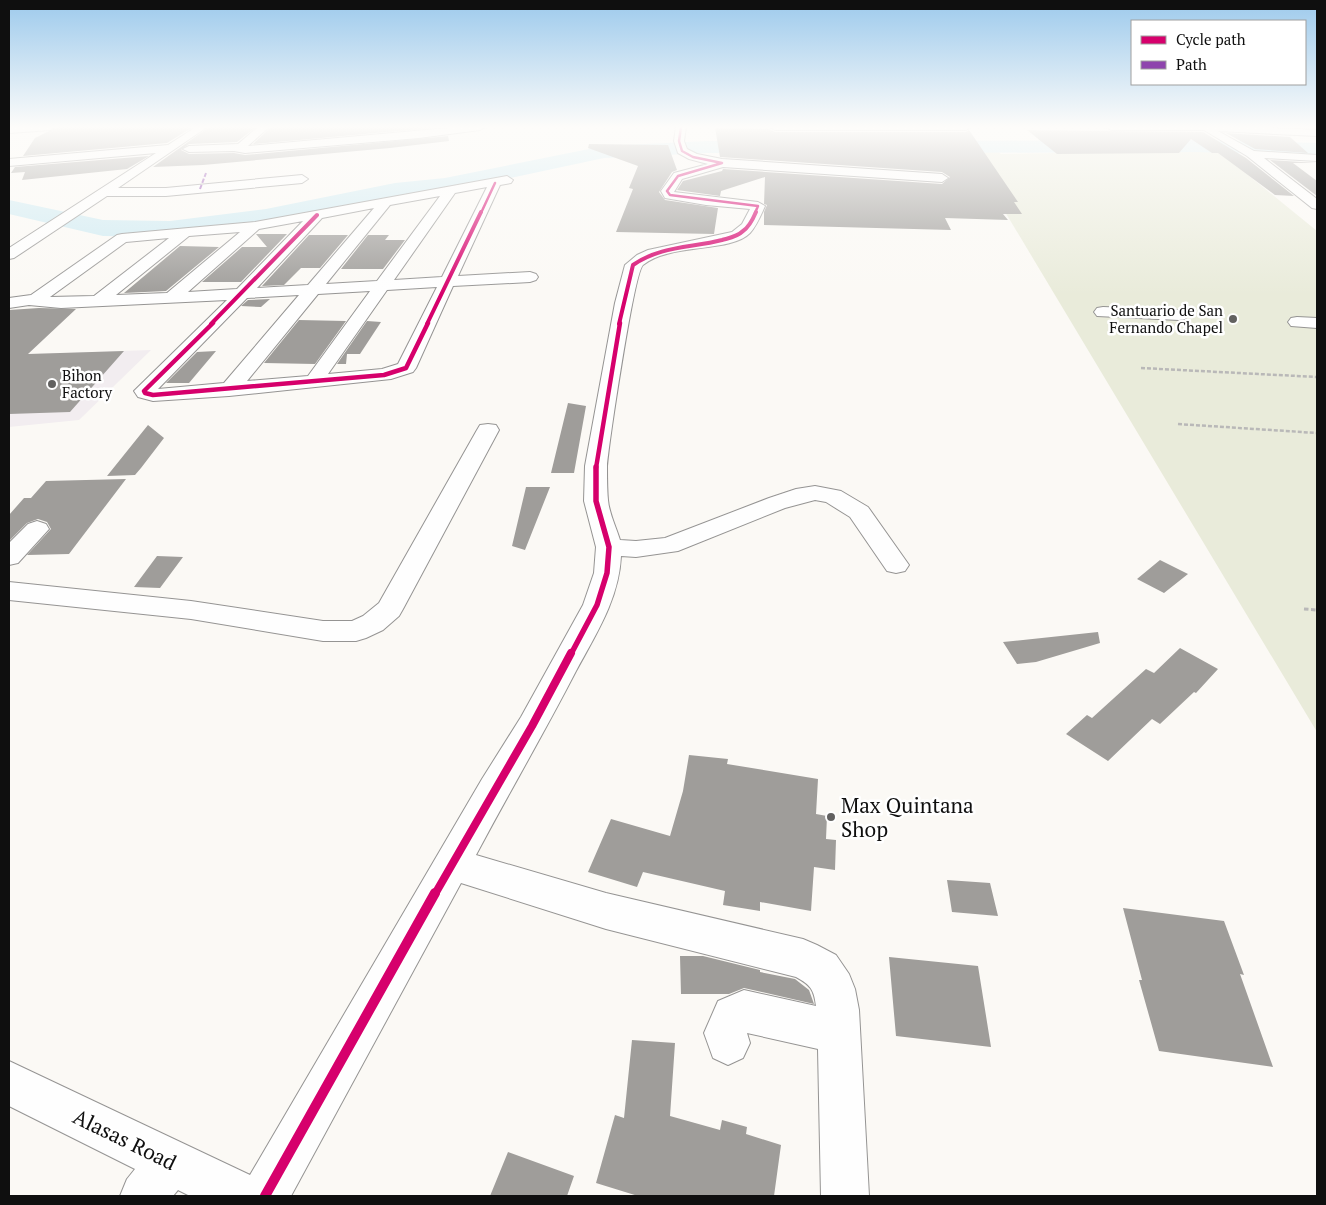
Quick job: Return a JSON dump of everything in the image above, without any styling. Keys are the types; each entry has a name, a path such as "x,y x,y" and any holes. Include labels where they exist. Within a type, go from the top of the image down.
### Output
{"street":[{"path":"9,255 117,183"},
{"path":"103,192 139,188 243,186 266,183"},
{"path":"31,301 122,238 255,226 387,200 488,183"},
{"path":"317,215 242,294 144,391 145,394 229,390 384,375 406,368 493,183"},
{"path":"673,183 668,191 670,195 682,198 760,193"},
{"path":"265,1196 532,726 597,606 607,573 609,547 596,501 596,466 623,302 633,265 650,254 717,242 744,232 762,183"},
{"path":"1289,183 1317,205"},
{"path":"242,200 243,186"},
{"path":"313,382 452,190"},
{"path":"229,390 315,289 387,200"},
{"path":"171,298 255,226"},
{"path":"100,300 184,233"},
{"path":"9,303 31,301 61,303 171,298 384,284 530,277"},
{"path":"9,296 27,295 31,301"},
{"path":"1103,312 1179,315"},
{"path":"1297,322 1317,323"},
{"path":"9,591 191,610 323,631 356,631 373,623 389,609 488,430"},
{"path":"609,547 636,549 669,545 777,503 804,494 814,493 833,496 859,512 896,565"},
{"path":"9,557 37,529"},
{"path":"452,864 606,911 802,959 822,969 834,989 838,1010 845,1196"},
{"path":"728,1043 725,1033 733,1016 744,1011 816,1028 839,1031"},
{"name":"Alasas Road","path":"9,1084 157,1178 242,1196"}],"path":[{"path":"1141,368 1317,377"},
{"path":"1178,424 1317,433"},
{"path":"1304,609 1317,610"}],"shaded area":[{"name":"Bihon Factory","path":"151,350 79,420 9,427 9,355"}],"green space":[{"path":"988,183 1258,183 1317,231 1317,732"}],"building":[{"path":"631,183 665,183 659,192 665,200 718,208 714,234 616,232 633,189 629,188"},
{"path":"682,183 745,183 721,191 720,196 677,190"},
{"path":"765,183 1005,183 1018,202 1014,202 1022,214 1003,214 1008,220 945,218 951,230 764,225 764,212 767,205 764,204"},
{"path":"1259,183 1278,183 1294,196 1275,195"},
{"path":"1300,183 1317,183 1317,196"},
{"path":"256,234 287,234 241,282 202,282 242,247 267,247"},
{"path":"309,235 348,235 320,268 301,268 284,285 262,286"},
{"path":"368,235 389,235 385,240 405,240 383,269 341,269"},
{"path":"180,246 219,247 166,291 124,293"},
{"path":"270,299 261,307 241,306 248,300"},
{"name":"Bihon Factory","path":"39,308 76,309 28,354 124,351 70,412 9,414 9,310"},
{"path":"299,320 346,321 315,364 264,363"},
{"path":"367,321 381,322 360,354 347,354 346,364 337,364"},
{"path":"216,351 189,383 166,383 197,352"},
{"path":"568,403 586,406 574,473 551,473"},
{"path":"148,425 164,438 141,468 135,475 107,476"},
{"path":"126,479 69,554 27,555 51,529 47,522 38,519 27,523 9,541 9,515 24,498 31,498 46,481"},
{"path":"526,487 550,487 525,550 512,546"},
{"path":"157,556 183,557 160,588 134,587"},
{"path":"1160,560 1188,574 1164,593 1137,579"},
{"path":"1098,632 1100,643 1036,662 1017,664 1003,642"},
{"path":"1180,648 1218,669 1196,693 1194,692 1160,724 1152,719 1108,761 1066,734 1087,715 1092,718 1146,669 1154,673"},
{"path":"689,755 728,759 727,764 818,779 816,814 827,816 826,839 836,840 835,870 814,867 811,911 760,902 760,911 723,905 725,891 643,872 637,887 588,872 611,819 670,836 683,791"},
{"path":"947,880 990,883 998,916 952,912"},
{"path":"1123,908 1224,921 1244,975 1240,974 1273,1067 1159,1051 1139,980 1142,980"},
{"path":"680,956 703,956 760,970 760,972 795,979 809,990 814,1004 744,988 729,994 681,994"},
{"path":"889,957 978,966 991,1047 896,1036"},
{"path":"632,1040 675,1043 670,1116 720,1130 722,1120 747,1127 746,1134 781,1145 774,1196 638,1196 596,1183 615,1115 624,1118"},
{"path":"508,1152 574,1176 567,1196 490,1196"}],"waterway":[{"path":"9,207 103,228 170,229 266,216 395,190 454,183"}],"marked path":[{"path":"200,189 202,183"}],"cycle path":[{"path":"317,215 242,294 144,391 145,393 153,395 384,375 406,368 495,183"},
{"path":"265,1196 494,789 532,726 597,605 607,573 609,547 596,501 596,466 623,303 633,265 643,258 666,249 733,237 747,227 758,206 670,195 667,191 673,183"}],"place":[{"name":"Santuario de San Fernando Chapel","path":"1233,319"},
{"name":"Bihon Factory","path":"52,384"},
{"name":"Max Quintana Shop","path":"831,817"}]}
